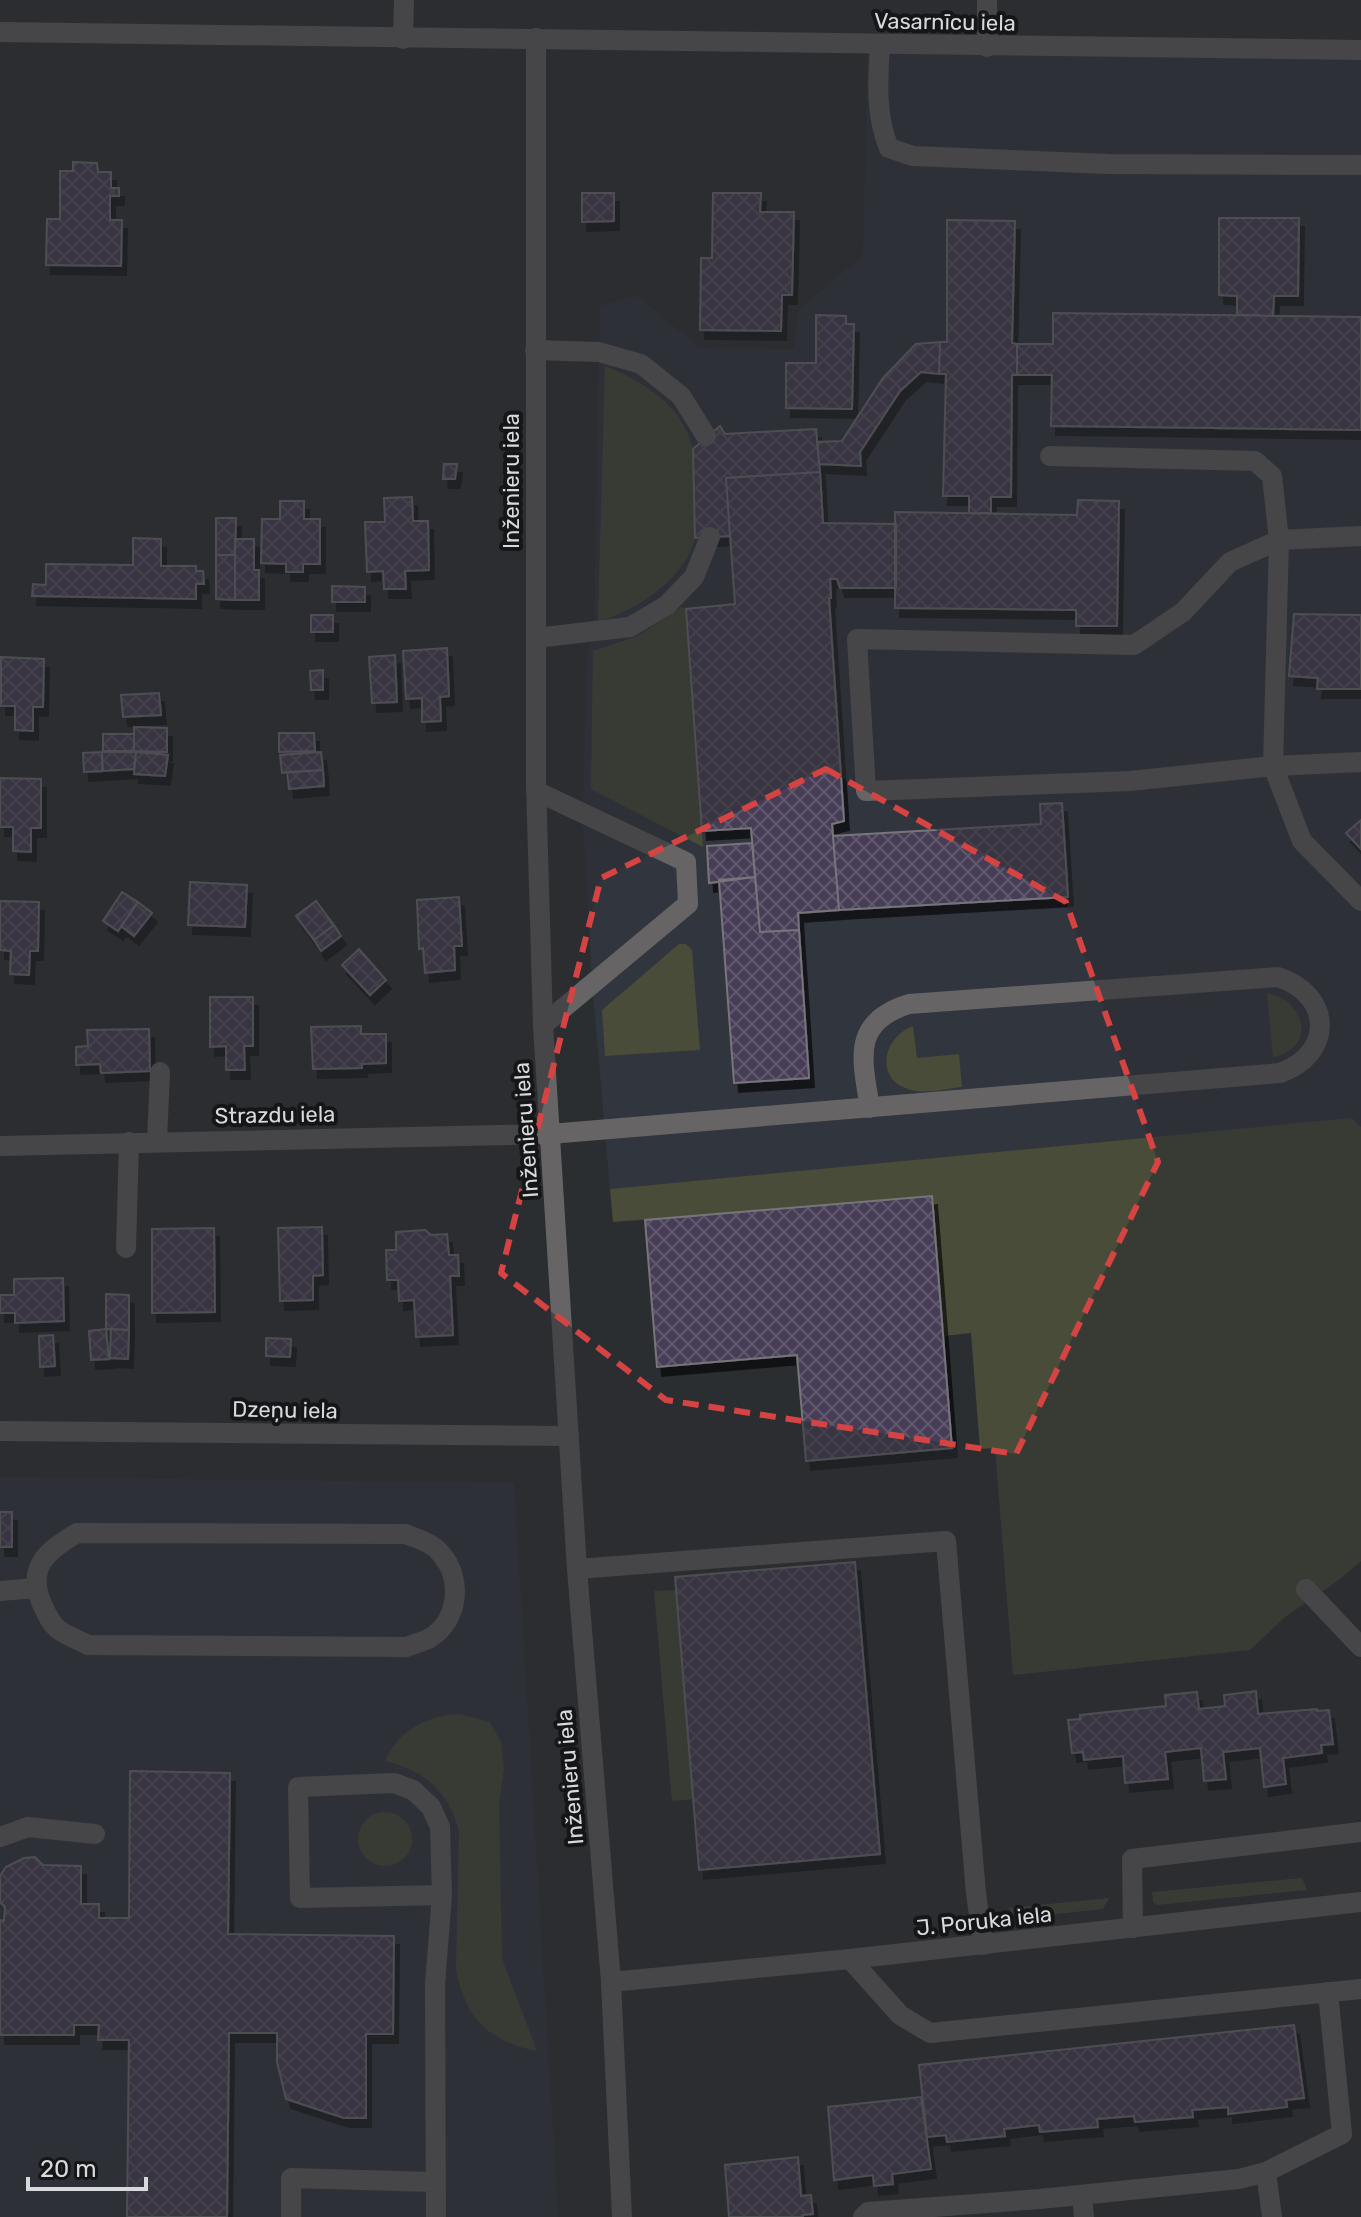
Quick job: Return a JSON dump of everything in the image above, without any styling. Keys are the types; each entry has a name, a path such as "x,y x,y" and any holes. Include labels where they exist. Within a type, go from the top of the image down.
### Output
{"street":[{"path":"403,39 404,0"},
{"path":"987,0 987,47"},
{"name":"Vasarnīcu iela","path":"0,32 1361,50"},
{"name":"Inženieru iela","path":"536,38 536,791 543,1025 577,1569 611,1982 622,2217"},
{"path":"880,44 878,95 882,131 889,148 913,156 1109,164 1361,165"},
{"path":"535,350 599,352 641,364 681,396 706,436"},
{"path":"1050,456 1255,461 1272,476 1279,540 1273,766 1302,841 1361,901"},
{"path":"1361,536 1279,540 1230,562 1183,612 1134,645 857,639 866,791 1130,781 1273,766 1361,762"},
{"path":"536,638 630,627 667,605 694,577 710,537"},
{"path":"536,791 686,862 688,904 543,1025"},
{"name":"Strazdu iela","path":"0,1146 550,1134 870,1108 1280,1073 1293,1069 1304,1060 1319,1036 1319,1022 1307,992 1293,982 1278,977 909,1004 889,1010 876,1020 865,1037 862,1061 870,1108"},
{"path":"157,1141 160,1072"},
{"path":"126,1248 129,1142"},
{"name":"Dzeņu iela","path":"0,1431 569,1436"},
{"path":"77,1533 405,1534 429,1543 443,1556 455,1577 455,1600 449,1618 431,1638 406,1647 88,1645 59,1630 46,1614 35,1588 40,1563 54,1547 77,1533"},
{"path":"577,1569 946,1541 983,1945"},
{"path":"0,1591 35,1588"},
{"path":"1306,1589 1361,1647"},
{"path":"436,2217 435,1984 442,1895 440,1827 431,1807 413,1790 394,1783 298,1787 300,1898 442,1895"},
{"path":"0,1837 28,1827 95,1834"},
{"path":"1133,1928 1132,1859 1361,1832"},
{"name":"J. Poruka iela","path":"611,1982 983,1945 1361,1902"},
{"path":"850,1959 900,2015 930,2033 1361,1989"},
{"path":"863,2217 868,2212 1082,2195 1239,2179 1266,2172 1342,2134 1328,1992"},
{"path":"1266,2172 1272,2217"},
{"path":"291,2217 291,2178 434,2182"},
{"path":"1082,2195 1084,2217"}],"highlighted area":[{"path":"826,769 1066,902 1158,1162 1016,1454 666,1400 501,1273 601,878"}],"shaded area":[{"path":"868,44 1361,50 1361,1127 1352,1118 941,1160 610,1189 592,983 583,814 587,653 594,633 600,306 637,296 700,348 794,349 799,309 863,256"},
{"path":"0,1477 514,1483 558,2217 0,2217"}],"green space":[{"path":"605,366 651,390 670,407 685,428 694,457 696,530 691,551 671,578 628,610 598,621"},
{"path":"681,607 686,609 703,847 591,789 593,651 638,636"},
{"path":"679,944 686,944 692,950 700,1050 605,1056 602,1010"},
{"path":"1267,993 1291,1005 1301,1025 1301,1035 1296,1044 1287,1052 1273,1057"},
{"path":"913,1026 917,1058 959,1054 962,1087 917,1091 899,1085 892,1078 886,1060 889,1049 902,1032"},
{"path":"1352,1118 1361,1127 1361,1561 1285,1617 1250,1650 1013,1675 995,1448 980,1449 971,1333 944,1336 932,1197 613,1222 610,1189"},
{"path":"676,1590 693,1799 672,1801 654,1591"},
{"path":"459,1714 490,1722 501,1742 504,1769 499,1803 502,1959 537,2051 492,2034 466,2002 456,1970 459,1831 455,1817 433,1784 412,1770 385,1761 398,1741 415,1727 435,1718"},
{"path":"385,1812 396,1814 404,1820 410,1828 410,1850 404,1858 396,1864 385,1866 374,1864 366,1858 360,1850 358,1839 360,1828 366,1820 374,1814"},
{"path":"1302,1878 1307,1890 1157,1905 1153,1902 1152,1892"},
{"path":"1109,1898 1103,1909 1018,1918 1008,1908"}],"building":[{"path":"73,162 97,163 98,172 111,172 111,188 119,188 119,196 110,196 110,220 122,220 121,266 46,265 47,219 60,219 60,171 73,171"},
{"path":"582,193 614,193 614,221 582,222"},
{"path":"713,193 761,193 760,212 794,212 792,295 782,295 781,331 700,330 701,258 712,258"},
{"path":"1219,218 1299,218 1298,296 1274,296 1273,316 1237,315 1237,296 1219,295"},
{"path":"947,220 1015,221 1012,343 1017,344 1017,375 1012,375 1011,497 991,497 991,513 969,513 969,496 943,496 946,374 939,374 940,342 947,342"},
{"path":"1053,313 1361,317 1361,430 1051,426 1052,375 1017,375 1017,344 1053,344"},
{"path":"816,315 846,316 846,324 854,324 852,409 786,408 786,363 816,363"},
{"path":"940,342 939,374 921,372 900,391 860,452 861,466 819,464 817,442 842,441 883,378 916,344"},
{"path":"720,426 725,434 816,429 820,472 726,478 730,536 695,538 693,449"},
{"path":"444,464 457,464 455,479 443,479"},
{"path":"820,472 823,523 896,524 896,588 840,588 837,579 830,579 844,821 832,824 839,910 798,913 799,930 760,932 751,828 702,831 686,609 735,604 726,478"},
{"path":"412,497 413,521 428,521 429,570 405,571 406,589 384,589 383,571 367,572 365,522 385,522 384,498"},
{"path":"1078,500 1119,501 1117,626 1076,626 1076,610 895,608 895,512 1077,515"},
{"path":"280,501 304,501 304,519 320,519 320,564 303,564 303,572 286,572 286,564 261,563 262,519 280,519"},
{"path":"216,518 236,518 235,555 216,555"},
{"path":"133,538 161,539 161,566 196,566 196,571 203,571 204,584 196,584 196,599 32,596 33,584 46,585 46,564 133,565"},
{"path":"235,539 254,539 254,570 259,570 259,600 235,600"},
{"path":"216,555 235,555 235,600 216,599"},
{"path":"332,586 365,587 365,602 332,602"},
{"path":"1294,614 1361,615 1361,689 1317,689 1318,678 1289,676"},
{"path":"311,615 333,615 333,632 311,632"},
{"path":"447,648 449,696 440,697 441,721 422,722 422,698 406,699 403,651"},
{"path":"395,655 397,702 372,703 369,657"},
{"path":"1,657 44,659 43,707 33,707 33,731 15,730 15,706 1,706"},
{"path":"323,670 323,690 311,690 310,671"},
{"path":"159,693 161,715 123,717 121,695"},
{"path":"134,727 167,728 167,752 134,751"},
{"path":"279,733 314,733 315,751 279,752"},
{"path":"103,734 134,734 134,751 103,751"},
{"path":"102,752 136,752 134,769 102,771"},
{"path":"102,752 103,771 84,772 83,753"},
{"path":"136,752 168,755 165,776 134,774"},
{"path":"321,752 323,770 282,773 280,755"},
{"path":"323,770 324,786 289,789 287,772"},
{"path":"0,778 41,779 41,828 31,828 31,852 13,851 13,827 0,827"},
{"path":"1062,803 1068,897 839,910 833,836 1041,824 1040,804"},
{"path":"1361,820 1361,849 1346,833"},
{"path":"752,843 755,877 709,883 707,846"},
{"path":"755,877 760,932 799,930 809,1078 734,1083 719,880"},
{"path":"190,882 247,885 245,927 188,925"},
{"path":"122,892 138,902 118,931 103,921"},
{"path":"459,897 462,946 454,946 455,970 425,973 423,948 419,949 417,900"},
{"path":"0,901 39,902 38,951 30,951 29,975 10,974 11,951 0,950"},
{"path":"316,901 334,925 314,940 296,916"},
{"path":"138,902 152,913 134,936 121,926"},
{"path":"334,925 341,936 321,951 314,940"},
{"path":"359,949 386,980 370,995 342,965"},
{"path":"210,997 253,997 253,1046 244,1046 245,1070 226,1070 226,1046 210,1047"},
{"path":"361,1026 361,1034 386,1034 386,1063 362,1064 362,1068 313,1069 311,1027"},
{"path":"149,1029 150,1071 101,1073 100,1064 76,1065 76,1047 88,1046 87,1030"},
{"path":"932,1196 952,1448 806,1461 797,1355 657,1367 645,1220"},
{"path":"322,1227 323,1275 313,1276 313,1300 280,1301 278,1228"},
{"path":"214,1228 215,1312 152,1313 152,1229"},
{"path":"425,1230 431,1235 447,1234 449,1255 458,1255 459,1276 450,1276 453,1335 416,1337 414,1300 399,1301 398,1280 387,1280 386,1250 396,1250 396,1232"},
{"path":"63,1278 64,1321 15,1323 15,1313 0,1313 0,1295 14,1295 14,1279"},
{"path":"106,1294 129,1295 129,1330 106,1329"},
{"path":"106,1329 109,1359 91,1360 89,1331"},
{"path":"111,1329 129,1330 128,1359 110,1358"},
{"path":"53,1335 55,1366 40,1367 39,1336"},
{"path":"266,1338 291,1339 290,1357 266,1356"},
{"path":"0,1512 12,1512 12,1547 0,1547"},
{"path":"855,1562 880,1854 699,1870 675,1577"},
{"path":"1256,1691 1258,1714 1329,1710 1333,1744 1321,1745 1322,1753 1283,1758 1286,1784 1264,1787 1260,1748 1223,1752 1226,1779 1204,1781 1201,1748 1165,1752 1168,1779 1125,1783 1123,1756 1084,1760 1083,1752 1072,1753 1068,1720 1080,1719 1080,1715 1166,1706 1165,1695 1197,1692 1199,1709 1225,1706 1224,1695"},
{"path":"130,1771 230,1773 228,1934 394,1936 393,2034 366,2034 366,2118 344,2118 286,2099 277,2062 277,2033 229,2033 227,2217 127,2217 129,2040 98,2040 99,2025 74,2025 74,2035 0,2035 0,1920 4,1921 5,1907 0,1902 0,1876 6,1867 24,1858 35,1857 43,1865 81,1866 81,1904 99,1904 99,1918 129,1918"},
{"path":"1294,2025 1304,2098 1286,2100 1287,2107 1228,2114 1228,2107 1192,2110 1193,2117 1135,2122 1134,2116 1097,2119 1098,2127 1040,2132 1039,2125 1004,2129 1005,2136 947,2142 946,2135 927,2137 919,2065"},
{"path":"921,2097 931,2169 892,2174 893,2184 874,2186 873,2175 834,2180 828,2107"},
{"path":"798,2157 801,2196 811,2195 813,2214 803,2217 729,2217 725,2165"}]}
